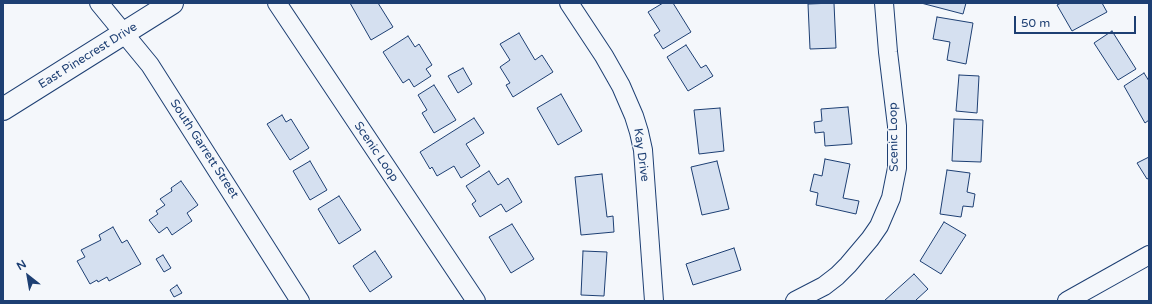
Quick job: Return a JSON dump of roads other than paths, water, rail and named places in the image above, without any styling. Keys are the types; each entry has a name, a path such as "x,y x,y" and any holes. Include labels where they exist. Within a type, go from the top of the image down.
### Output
{"main road":[{"name":"East Pinecrest Drive","path":"3,109 172,3"}],"street":[{"name":"South Garrett Street","path":"99,3 150,66 300,301"},
{"name":"Scenic Loop","path":"277,3 476,301"},
{"name":"Kay Drive","path":"569,3 604,56 621,86 639,132 643,150 654,301"},
{"name":"Scenic Loop","path":"795,301 824,286 848,265 879,226 891,198 897,168 896,126 884,3"},
{"path":"1067,301 1149,255"}]}
